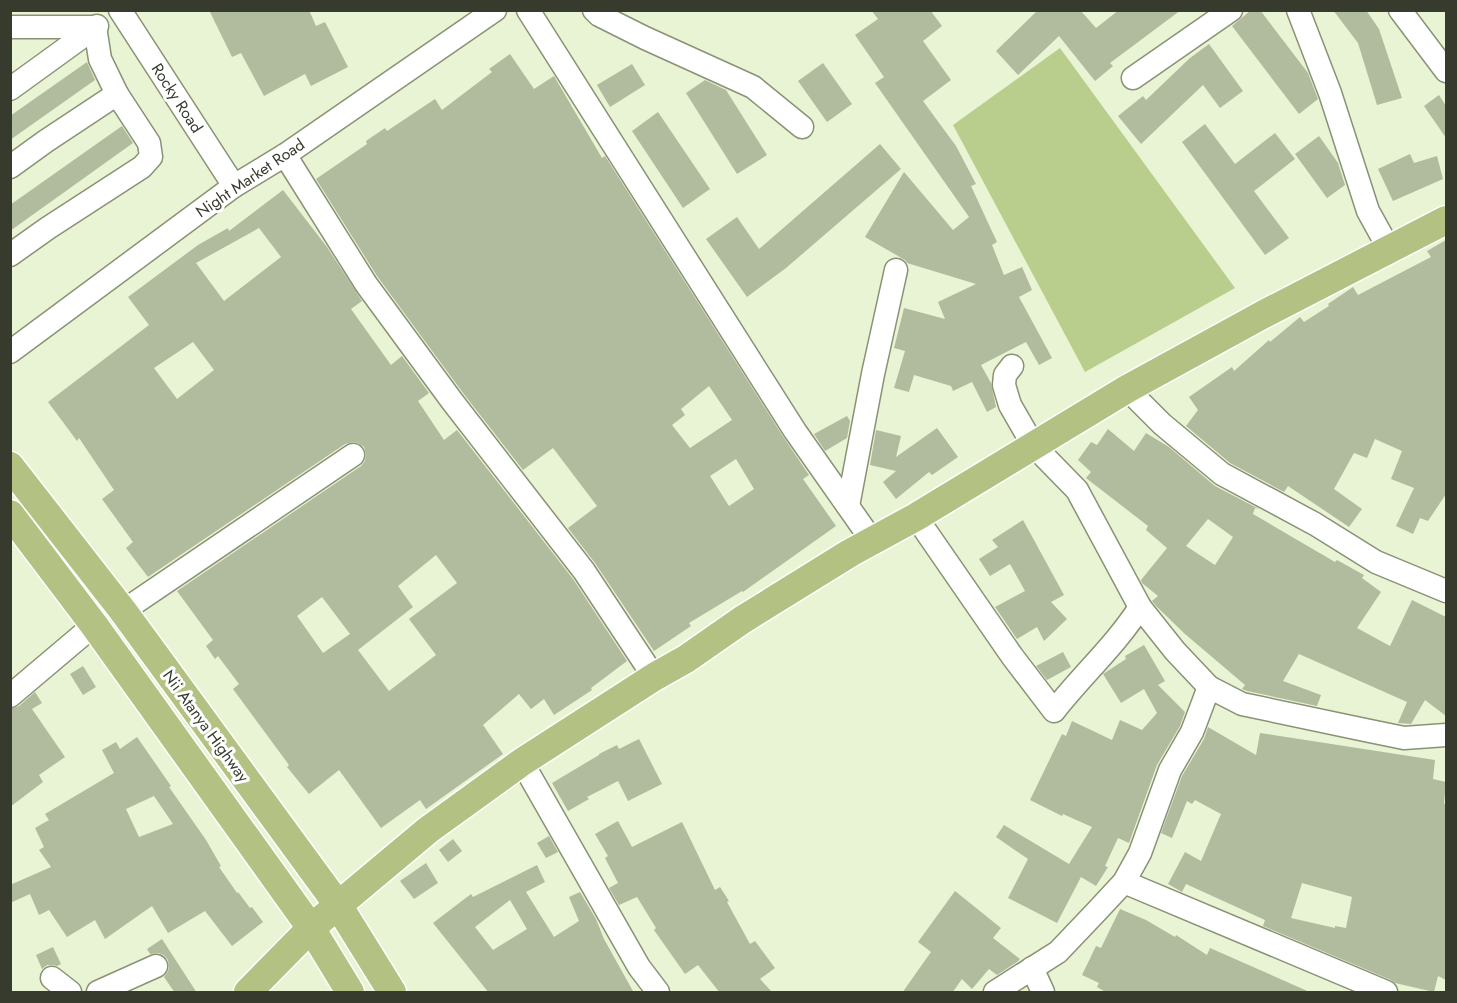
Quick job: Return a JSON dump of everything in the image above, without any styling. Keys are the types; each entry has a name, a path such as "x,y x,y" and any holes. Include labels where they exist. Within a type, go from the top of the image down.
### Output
{"main road":[{"path":"248,993 311,928 428,830 522,762 686,659 742,620 850,553 916,517 1127,389 1264,314 1446,220"},
{"name":"Nii Atanya Highway","path":"10,466 123,611 338,905 392,993"},
{"path":"10,514 94,625 311,928 350,993"}],"street":[{"path":"10,89 118,10"},
{"name":"Rocky Road","path":"118,10 234,186"},
{"name":"Night Market Road","path":"10,352 234,186 285,155 495,10"},
{"path":"528,10 795,431 873,542"},
{"path":"594,10 599,15 645,38 753,87 802,127"},
{"path":"1133,78 1231,10"},
{"path":"1298,10 1330,93 1368,211 1389,249"},
{"path":"1400,10 1446,71"},
{"path":"10,27 94,27"},
{"path":"10,255 142,167 151,157 149,143 117,94 100,59 94,27"},
{"path":"10,167 117,94"},
{"path":"285,155 366,284 452,401 584,571 654,677"},
{"path":"848,506 873,374 896,270"},
{"path":"1012,366 1005,375 1004,385 1010,405 1033,445 1077,490 1140,607 1175,651 1209,687 1242,704 1404,738 1446,735"},
{"path":"1127,389 1162,424 1222,474 1315,525 1376,562 1446,591"},
{"path":"123,611 353,455"},
{"path":"916,517 1012,657 1054,711 1114,642 1140,607"},
{"path":"10,696 94,625"},
{"path":"995,993 1058,952 1124,882 1140,853 1170,770 1192,732 1209,687"},
{"path":"522,762 639,967 658,993"},
{"path":"1124,882 1386,993"},
{"path":"98,993 156,966"},
{"path":"1032,968 1043,993"},
{"path":"52,978 70,993"}],"green space":[{"path":"1060,48 1235,288 1085,372 953,125"}],"building":[{"path":"209,10 309,10 316,26 325,22 348,67 311,86 305,74 264,96 241,53 232,57"},
{"path":"871,10 930,10 942,26 923,41 951,80 923,101 956,146 976,184 971,186 997,242 992,245 1004,275 1022,267 1032,290 1019,297 1052,358 1039,365 1026,342 981,365 991,383 996,407 987,412 972,382 953,391 951,386 914,375 909,392 894,388 905,351 894,348 904,308 945,319 938,302 976,284 907,263 865,237 904,172 953,230 969,217 875,83 884,77 855,35 878,19"},
{"path":"1038,10 1080,10 1096,28 1119,10 1181,10 1110,63 1113,66 1095,81 1059,36 1018,75 996,51"},
{"path":"1251,10 1260,10 1308,73 1318,99 1299,114 1232,26"},
{"path":"1333,10 1366,10 1379,29 1402,98 1377,105 1358,43"},
{"path":"1209,44 1243,91 1220,108 1203,85 1141,144 1118,116 1143,96 1146,100 1190,58"},
{"path":"510,54 534,89 554,76 602,158 605,156 809,475 803,479 836,526 743,592 689,623 691,626 654,651 595,563 568,528 597,506 553,448 523,470 377,276 316,179 367,144 366,141 385,128 387,131 435,99 442,110 492,72 489,69","holes":["709,386 732,420 690,448 672,425 685,415 681,409","736,459 754,489 729,506 710,476"]},
{"path":"87,62 95,80 10,140 10,116"},
{"path":"823,63 852,104 827,122 798,81"},
{"path":"632,64 645,85 610,107 597,85"},
{"path":"705,80 726,90 767,155 737,174 686,93"},
{"path":"1439,95 1446,106 1446,138 1424,106"},
{"path":"658,112 710,189 683,208 632,131"},
{"path":"1205,124 1235,164 1275,133 1295,159 1254,191 1289,238 1265,255 1182,142"},
{"path":"122,126 133,143 10,231 10,205"},
{"path":"1319,136 1338,163 1345,185 1327,198 1295,154"},
{"path":"880,144 901,169 786,268 747,297 706,239 737,217 759,249"},
{"path":"1410,154 1414,163 1437,156 1443,179 1393,201 1378,169"},
{"path":"283,190 327,247 362,301 351,309 391,365 402,356 429,393 418,401 444,440 457,430 573,579 627,661 591,688 592,690 554,715 544,699 531,709 519,694 483,725 503,754 426,809 420,800 381,828 339,770 309,794 287,767 289,765 233,689 239,684 218,656 215,659 206,646 213,640 177,591 361,466 366,455 364,447 353,442 345,444 148,577 126,548 133,542 102,499 114,490 79,438 77,441 48,402 149,325 128,297 198,245 228,228 229,231","holes":["259,228 281,257 224,301 196,263","193,342 214,370 177,399 154,368","436,555 457,583 409,619 436,655 389,691 358,650 413,607 398,586","322,597 350,634 323,653 297,616"]},
{"path":"1446,240 1446,494 1428,521 1420,518 1413,534 1396,526 1414,488 1391,479 1402,451 1375,439 1367,458 1354,453 1334,489 1362,509 1349,527 1288,486 1284,492 1230,463 1186,426 1198,410 1189,397 1232,367 1234,371 1269,340 1270,342 1300,317 1304,322 1353,287 1358,295 1431,257 1427,251"},
{"path":"847,416 850,421 847,438 825,451 814,434"},
{"path":"937,428 958,457 932,475 929,472 896,499 883,482 896,471 870,465 876,430 901,436 896,457"},
{"path":"1108,429 1134,451 1146,433 1169,447 1215,486 1259,509 1255,508 1253,514 1335,562 1337,560 1364,575 1362,578 1381,592 1357,628 1390,646 1412,600 1446,617 1446,716 1425,700 1411,724 1398,723 1407,702 1299,654 1283,681 1321,695 1317,706 1242,689 1245,685 1185,634 1152,601 1158,596 1141,580 1167,548 1146,530 1148,526 1086,478 1091,472 1078,460 1091,442 1097,445","holes":["1208,519 1233,537 1215,565 1186,546"]},
{"path":"1023,520 1064,595 1051,602 1067,619 1044,641 1037,627 1017,639 995,607 1025,591 1010,564 990,576 979,559 998,547 992,540"},
{"path":"1144,645 1165,681 1158,685 1185,712 1180,726 1157,765 1129,843 1118,838 1105,866 1108,867 1096,886 1081,877 1057,923 1008,898 1028,859 996,837 1004,825 1069,864 1092,827 1063,814 1062,816 1030,800 1062,734 1066,736 1072,721 1112,740 1120,720 1142,730 1157,713 1144,689 1121,703 1103,674 1126,659 1125,656"},
{"path":"1063,652 1071,667 1047,680 1036,666"},
{"path":"83,666 96,687 83,695 70,674"},
{"path":"35,692 42,703 32,709 65,757 39,775 43,782 10,807 10,709 19,706"},
{"path":"1208,727 1256,755 1260,733 1435,760 1433,779 1446,782 1444,804 1446,804 1446,980 1438,976 1434,992 1395,983 1263,926 1265,920 1186,884 1182,892 1168,884 1185,852 1201,861 1221,814 1195,800 1192,804 1187,801 1172,838 1161,833 1182,776 1204,739","holes":["1302,883 1352,897 1346,928 1335,926 1335,928 1291,918"]},
{"path":"137,737 206,840 221,866 219,867 237,893 250,908 252,907 263,922 232,946 205,911 168,933 152,906 105,939 95,920 67,937 49,910 39,915 30,894 10,903 10,885 51,867 39,850 44,847 35,828 49,820 45,814 114,773 102,750 116,742 120,749","holes":["154,796 173,824 139,837 126,809"]},
{"path":"639,739 662,784 628,801 618,781 587,797 589,799 568,811 552,783 599,754 617,745 619,749"},
{"path":"618,821 632,847 682,822 715,890 720,887 750,944 755,941 775,968 760,979 773,993 720,993 698,965 685,974 654,930 656,928 637,897 619,905 609,888 618,883 605,858 608,856 595,834"},
{"path":"549,836 558,852 546,858 537,843"},
{"path":"453,839 462,851 448,862 439,850"},
{"path":"426,863 438,883 414,899 400,881"},
{"path":"537,865 545,882 526,892 554,937 579,921 569,897 580,892 634,993 489,993 433,923 471,894 473,897","holes":["510,900 527,929 493,950 475,927"]},
{"path":"955,891 1001,928 993,938 1020,959 997,975 989,969 972,989 962,979 952,993 902,993 931,952 918,942"},
{"path":"1120,909 1146,920 1175,937 1176,935 1207,955 1210,948 1312,993 1107,993 1097,987 1099,983 1082,975 1096,946 1101,948"},
{"path":"162,939 197,993 175,993 164,977 169,968 168,960 164,955 158,953 150,954 147,949"},
{"path":"53,947 61,964 47,965 42,969 36,955"}]}
